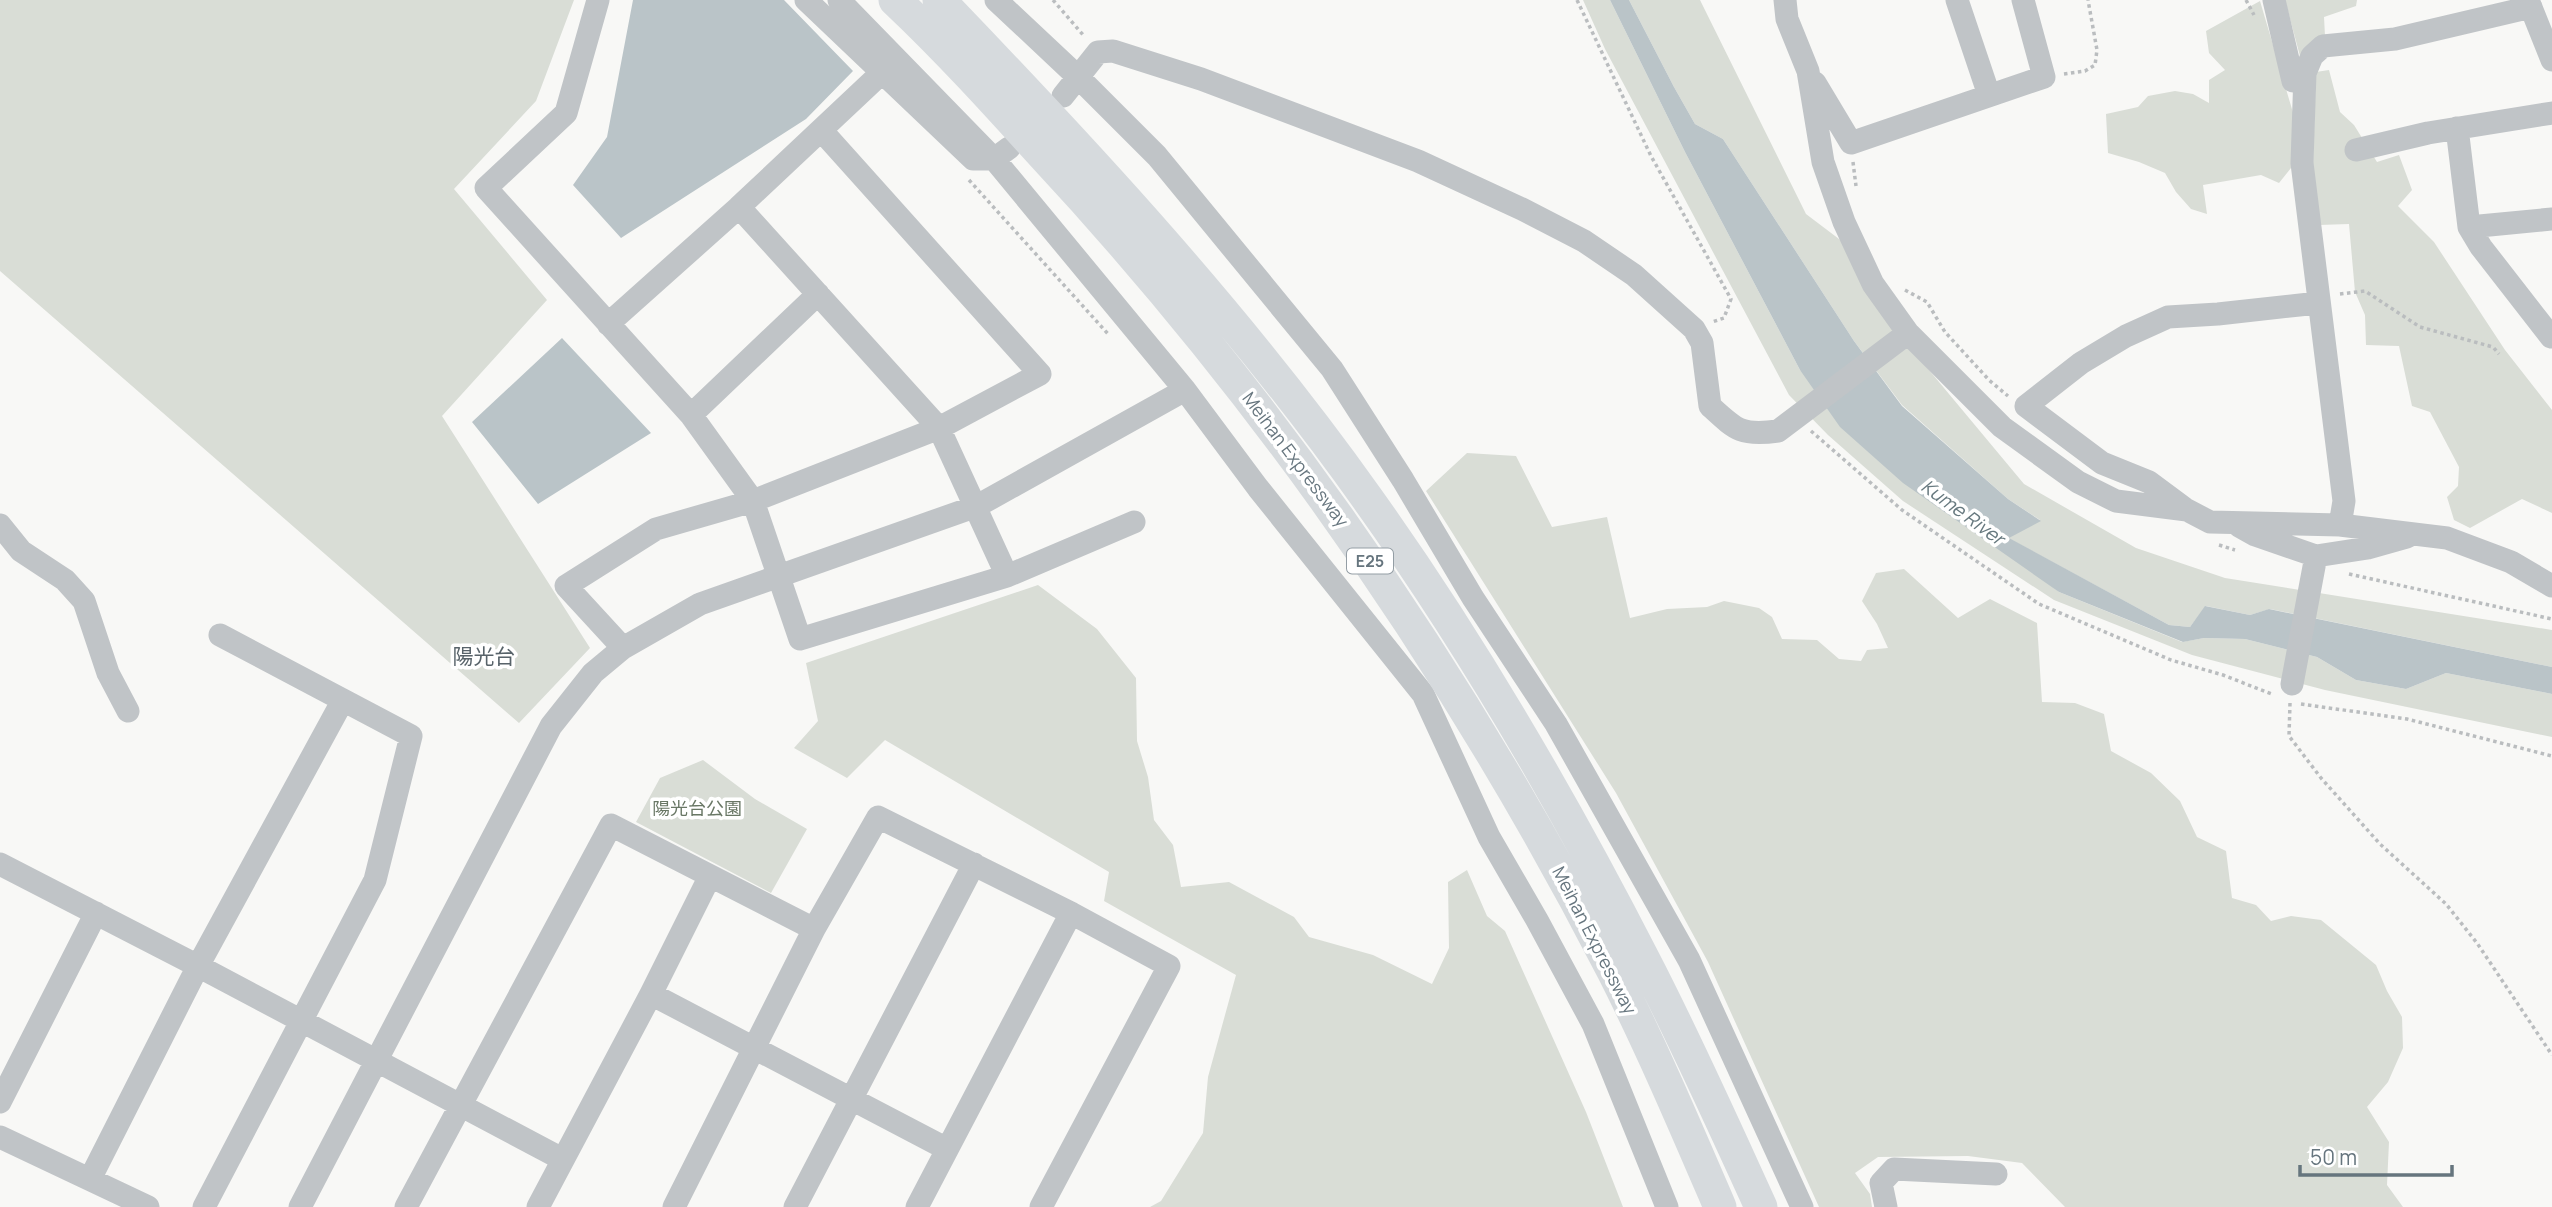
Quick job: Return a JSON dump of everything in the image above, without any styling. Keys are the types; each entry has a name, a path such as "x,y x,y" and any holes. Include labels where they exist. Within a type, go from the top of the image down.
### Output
{"highway":[{"name":"Meihan Expressway","path":"895,0 1068,181 1168,294 1260,410 1342,520 1415,626 1553,858 1614,975 1720,1207"},
{"name":"Meihan Expressway","path":"939,0 1019,83 1189,271 1285,387 1376,510 1518,731 1586,850 1645,962 1761,1207"},
{"path":"949,0 1019,83"},
{"path":"1614,975 1655,1084 1707,1207"}],"street":[{"path":"598,0 566,113 486,188 691,415 752,501 800,639 1007,576 1134,522"},
{"path":"806,0 972,159 1002,154"},
{"path":"839,0 1002,154 1258,488 1423,694 1489,837 1593,1024 1667,1207"},
{"path":"996,0 1078,76 1157,156 1332,369 1473,598 1556,724 1689,960 1802,1207"},
{"path":"1785,0 1787,19 1808,71 1851,143 2044,77 2023,0"},
{"path":"1957,0 1989,95"},
{"path":"2274,0 2293,81"},
{"path":"2340,525 2344,501 2302,163 2305,73 2312,56 2323,46 2395,39 2529,4 2552,60"},
{"path":"1063,96 1098,52 1113,51 1202,79 1418,161 1522,209 1584,241 1634,275 1694,329 1702,343 1710,406 1732,426 1754,434 1778,431 1908,333"},
{"path":"1808,71 1822,162 1844,222 1873,284 1908,333 2002,427 2078,482 2116,501 2187,510"},
{"path":"608,324 739,207 873,81"},
{"path":"2356,150 2457,128 2552,113"},
{"path":"2457,128 2469,227 2481,247 2551,337"},
{"path":"623,648 566,586 656,529 752,501 939,428 1040,374 821,130"},
{"path":"739,207 939,428 1007,576"},
{"path":"2469,227 2552,219"},
{"path":"691,415 818,294"},
{"path":"2317,299 2168,317 2126,336 2081,363 2026,406 2102,463 2149,482 2187,510 2210,522 2340,525 2446,538 2511,562 2552,586"},
{"path":"300,1207 551,726 593,673 623,648 700,604 977,506 1185,390"},
{"path":"2232,522 2255,535 2316,556 2368,548 2417,534"},
{"path":"0,525 21,551 65,580 84,601 108,673 128,711"},
{"path":"2291,693 2316,556"},
{"path":"204,1207 375,880 411,736 220,635"},
{"path":"90,1179 198,966 343,700"},
{"path":"674,1207 814,929 878,817 1072,913 1169,967 1041,1207"},
{"path":"406,1207 611,825 814,929"},
{"path":"0,864 562,1159"},
{"path":"795,1207 974,864"},
{"path":"538,1207 710,876"},
{"path":"917,1207 1072,913"},
{"path":"0,1102 96,914"},
{"path":"651,994 947,1149"},
{"path":"0,1137 148,1207"},
{"path":"1886,1207 1881,1183 1894,1169 1996,1174"}],"path":[{"path":"1054,0 1098,52"},
{"path":"1577,0 1651,156 1731,299 1724,318 1694,329"},
{"path":"2044,77 2085,72 2095,65 2097,50 2088,0"},
{"path":"1851,143 1856,190"},
{"path":"961,171 1114,341"},
{"path":"1903,288 1927,302 1945,331 1989,380 2026,406"},
{"path":"2317,299 2365,291 2420,327 2493,346 2499,354"},
{"path":"1802,414 1902,510 2039,604 2171,660 2291,693 2552,756"},
{"path":"2291,693 2289,736 2321,778 2380,844 2446,904 2477,943 2552,1055"}],"green space":[{"path":"0,0 574,0 536,101 454,189 547,300 442,416 590,648 519,723 0,271"},
{"path":"1583,0 1610,0 1685,152 1800,370 2059,592 2182,642 2204,638 2245,639 2317,657 2356,680 2406,689 2446,673 2552,694 2552,737 2325,690 2192,655 2054,600 1903,501 1828,435 1789,395 1605,49"},
{"path":"1629,0 1700,0 1806,214 1843,242 1889,322 2024,484 2136,548 2225,578 2552,630 2552,667 2270,609 2250,615 2206,606 2190,627 2169,625 2008,538 2040,520 2008,499 1902,405 1854,341 1723,139 1695,124"},
{"path":"2285,0 2357,0 2356,6 2324,17 2325,36 2300,56"},
{"path":"2260,1 2294,116 2295,163 2279,183 2261,175 2203,185 2207,214 2191,209 2176,192 2165,173 2108,153 2106,114 2138,107 2148,96 2175,91 2193,94 2209,103 2209,80 2225,70 2209,53 2206,31"},
{"path":"2329,70 2340,112 2354,125 2377,162 2399,155 2412,190 2398,206 2434,242 2505,350 2552,410 2552,513 2522,499 2470,528 2454,520 2447,497 2458,486 2459,467 2430,412 2412,406 2399,346 2366,345 2365,315 2355,292 2349,224 2319,225 2313,163 2316,72"},
{"path":"1467,453 1516,456 1552,527 1607,517 1630,618 1667,609 1707,607 1724,601 1759,608 1772,617 1782,639 1817,640 1839,659 1861,661 1867,650 1888,648 1862,601 1876,573 1904,569 1958,618 1990,599 2037,623 2042,702 2075,703 2104,714 2111,751 2151,773 2180,801 2197,837 2226,851 2232,898 2256,905 2271,921 2291,916 2321,920 2376,965 2402,1017 2403,1048 2388,1082 2367,1107 2389,1142 2387,1185 2403,1207 2065,1207 2022,1163 1968,1156 1878,1157 1855,1173 1870,1194 1872,1207 1819,1207 1708,962 1616,793 1426,491"},
{"path":"1038,585 1097,629 1136,678 1137,741 1148,777 1154,820 1173,845 1181,887 1229,882 1294,917 1309,937 1373,955 1432,984 1449,948 1448,882 1467,870 1487,916 1505,931 1586,1112 1623,1207 1150,1207 1161,1201 1203,1133 1208,1077 1236,975 1104,901 1109,872 885,740 847,778 794,748 818,721 806,663"},
{"name":"陽光台公園","path":"703,760 755,799 807,829 771,893 636,822 660,778"}],"water":[{"path":"633,0 784,0 853,71 806,119 621,238 573,185 607,137"},
{"name":"Kume River","path":"1610,0 1629,0 1695,124 1723,139 1854,341 1902,406 2008,499 2041,521 2009,538 2169,625 2190,627 2205,606 2250,615 2269,609 2552,667 2552,694 2446,673 2406,689 2356,680 2317,657 2245,639 2204,638 2183,642 2059,592 1903,483 1840,427 1800,370 1685,152"},
{"path":"562,338 651,433 538,504 472,422"}],"district":[{"name":"陽光台","path":"484,656"}]}
